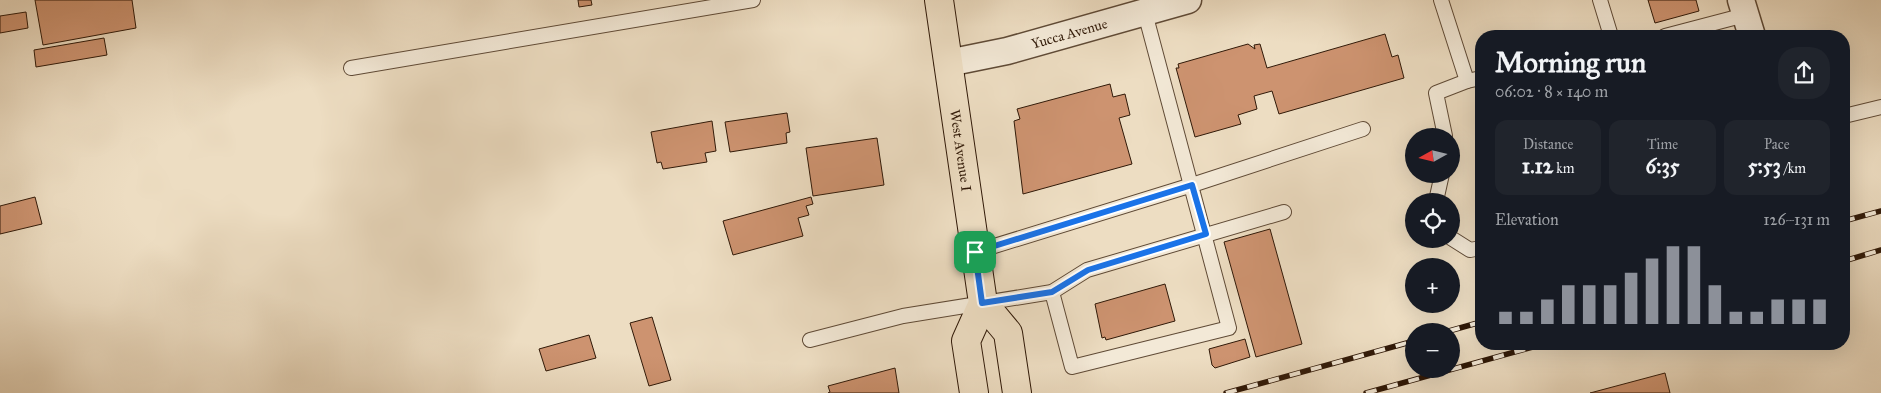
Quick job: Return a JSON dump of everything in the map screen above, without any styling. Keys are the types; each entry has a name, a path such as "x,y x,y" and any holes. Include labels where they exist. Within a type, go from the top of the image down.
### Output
{"main road":[{"name":"West Avenue I","path":"939,0 982,303"},
{"path":"974,393 966,341 982,303 1008,332 1017,393"}],"street":[{"name":"Yucca Avenue","path":"948,63 1006,51 1188,0"}],"lane":[{"path":"351,68 753,0"},
{"path":"1441,0 1467,81"},
{"path":"1600,0 1609,30"},
{"path":"1052,292 1072,367 1229,328 1206,234 1145,13"},
{"path":"1691,30 1746,17"},
{"path":"1443,128 1436,93 1475,79"},
{"path":"1850,115 1881,107"},
{"path":"975,252 1192,185 1364,128"},
{"path":"810,340 903,316 1052,292 1088,270 1284,212"},
{"path":"1460,244 1470,250 1475,249"}],"building":[{"path":"35,0 132,0 136,28 43,45"},
{"path":"578,0 591,0 592,5 579,7"},
{"path":"1648,0 1696,0 1699,11 1655,23"},
{"path":"26,12 28,28 0,33 0,16"},
{"path":"1385,34 1392,57 1398,55 1404,78 1279,114 1272,91 1254,96 1257,109 1238,115 1241,124 1195,137 1176,68 1179,68 1178,64 1248,44 1255,49 1254,45 1260,44 1267,68"},
{"path":"104,38 107,55 36,67 34,50"},
{"path":"1110,84 1113,97 1125,94 1130,115 1119,118 1132,164 1023,194 1014,121 1020,119 1017,109"},
{"path":"787,113 790,132 786,133 787,143 730,152 725,122"},
{"path":"712,121 716,151 705,153 707,162 663,169 661,162 657,163 651,132"},
{"path":"877,138 884,185 813,196 806,148"},
{"path":"35,197 42,224 0,234 0,206"},
{"path":"811,197 813,204 806,206 809,215 798,218 803,236 733,255 723,221"},
{"path":"1270,229 1302,344 1256,357 1224,242"},
{"path":"1165,284 1175,321 1106,340 1105,337 1102,338 1095,304"},
{"path":"652,317 671,380 649,386 630,323"},
{"path":"589,335 596,358 546,371 539,349"},
{"path":"1245,339 1250,357 1215,368 1212,365 1209,349"},
{"path":"895,368 899,393 828,393 830,392 828,386"},
{"path":"1665,373 1670,393 1590,393"}],"railway":[{"path":"1850,219 1881,211"},
{"path":"1850,259 1881,250"},
{"path":"1460,328 1475,324"},
{"path":"1226,393 1405,343"},
{"path":"1366,393 1522,350"}],"route":[{"path":"1192,185 1206,234 1088,270 1052,292 982,303 975,252 1192,185"}]}
